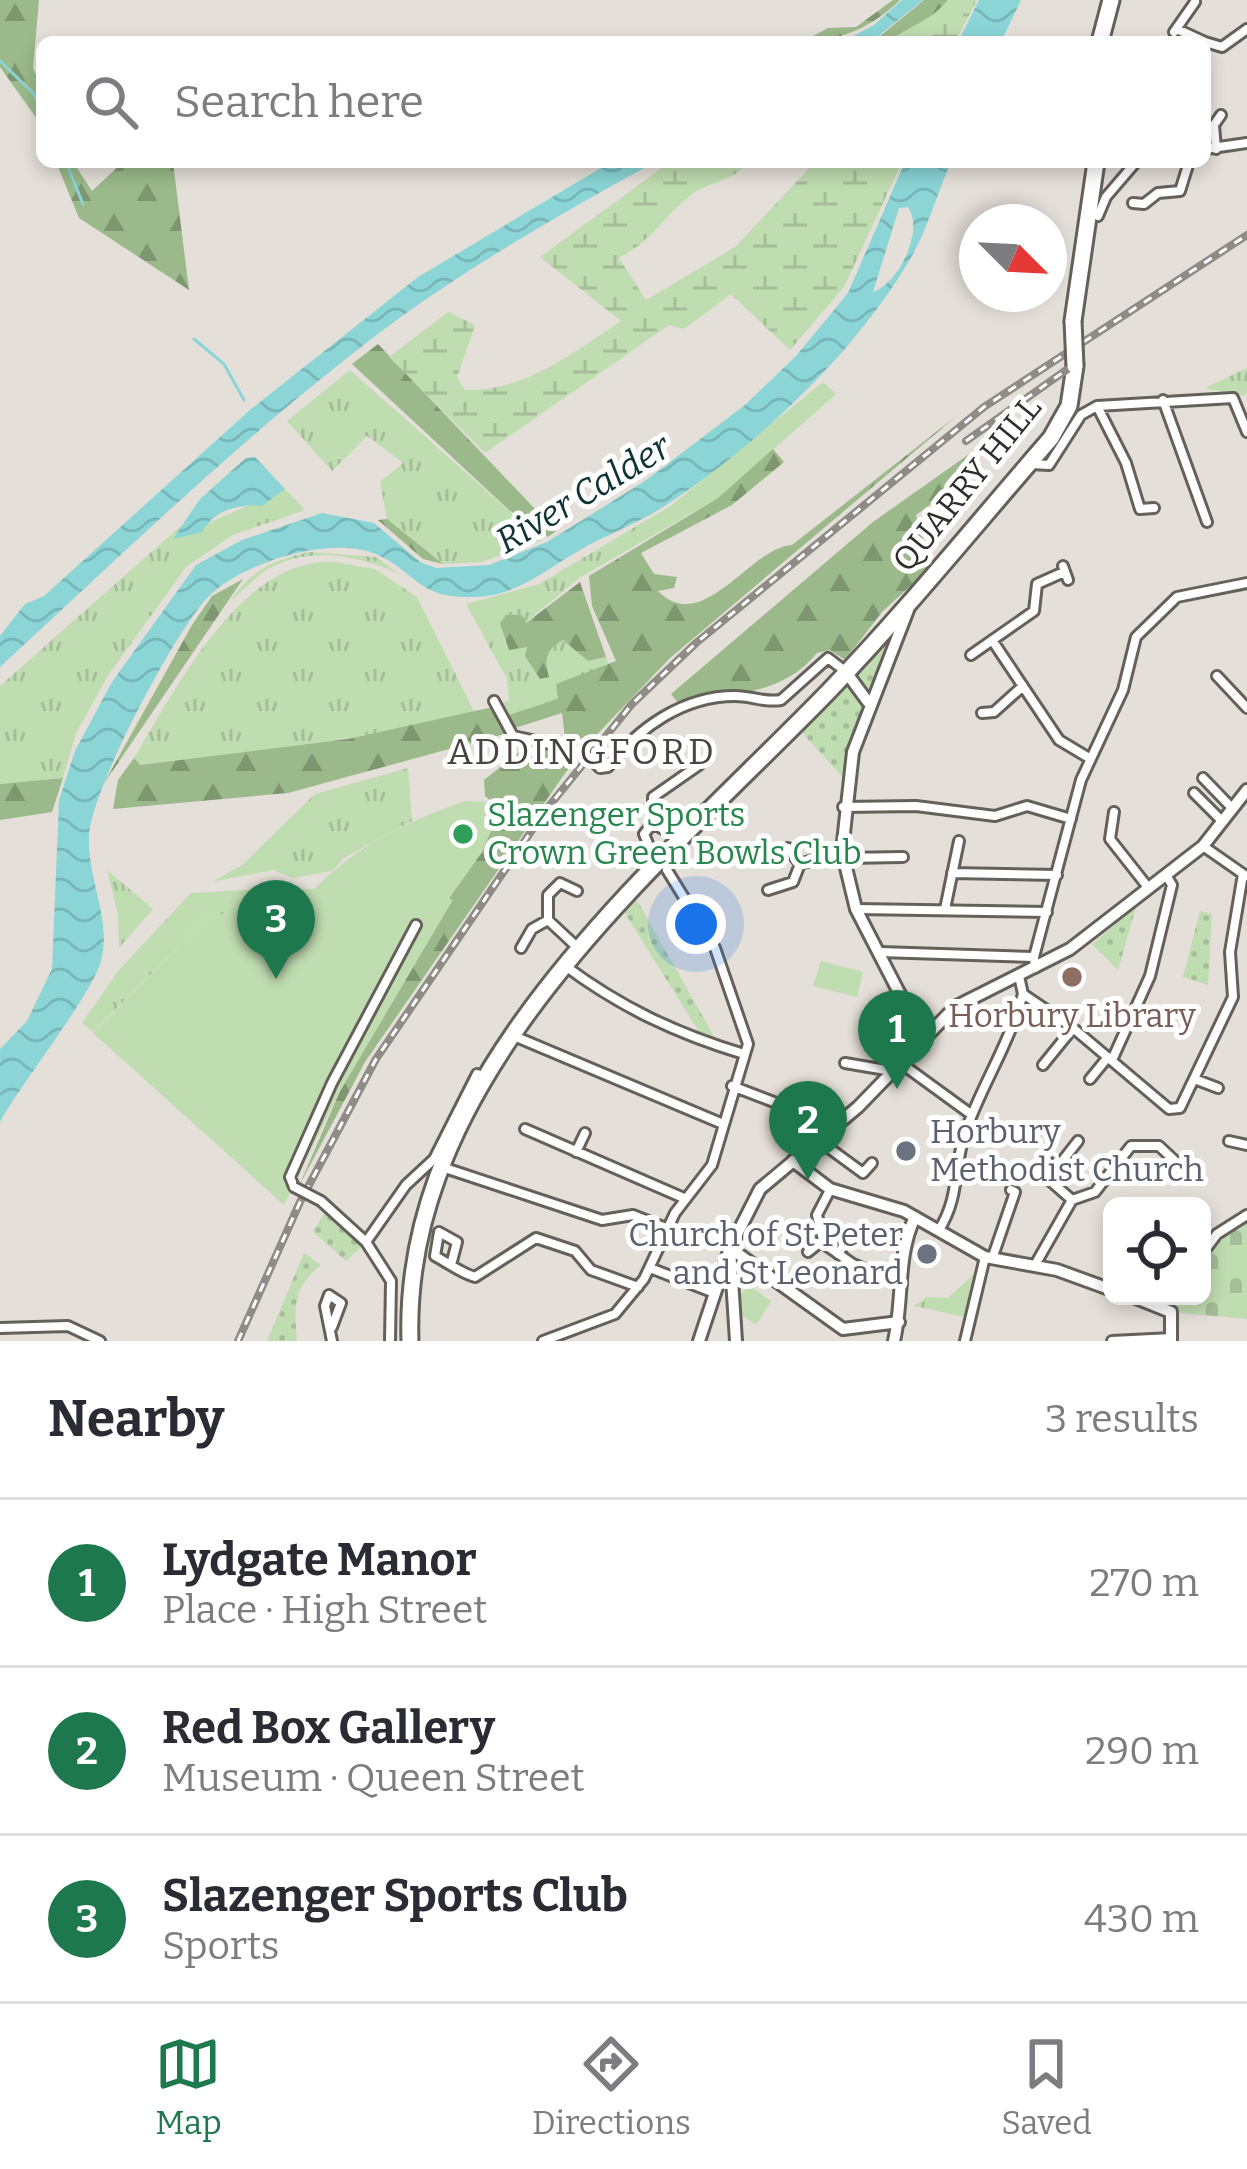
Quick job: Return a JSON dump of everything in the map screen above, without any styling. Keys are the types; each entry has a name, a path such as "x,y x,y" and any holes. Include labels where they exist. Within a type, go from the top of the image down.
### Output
{"highway":[{"path":"1102,36 1111,0"},
{"name":"QUARRY HILL","path":"911,601 1062,424 1074,388 1072,321 1095,168"},
{"path":"410,1341 416,1241 443,1167 513,1036 578,948 911,601"}],"main road":[{"name":"QUARRY HILL","path":"911,601 869,705 843,808 842,855 856,909 924,1041"},
{"path":"846,673 863,688 869,705"},
{"path":"699,1341 712,1292 748,1204 824,1139 955,1007 1070,949 1203,846 1247,790"},
{"path":"793,1161 830,1189 883,1202 988,1258 1035,1265 1103,1285"},
{"path":"894,1341 904,1285 900,1253 915,1217"},
{"path":"730,1248 843,1329 898,1322"},
{"path":"730,1248 736,1341"},
{"path":"1154,1305 1171,1312 1172,1340"}],"street":[{"path":"1190,36 1177,31 1195,2"},
{"path":"1211,44 1222,47 1247,29"},
{"path":"1211,143 1221,115"},
{"path":"1211,149 1247,143"},
{"path":"1098,215 1106,197 1131,168"},
{"path":"1133,202 1144,204 1158,193 1180,191 1188,168"},
{"path":"1030,463 1049,465 1081,415 1096,406 1234,398 1247,432"},
{"path":"1163,400 1207,522"},
{"path":"1096,406 1126,463 1139,509 1154,508"},
{"path":"971,655 1034,611 1037,584 1065,573"},
{"path":"880,952 1035,963 1089,758 1123,690 1136,637 1168,604 1247,583"},
{"path":"992,640 1059,740 1089,758"},
{"path":"494,701 513,736 556,741 582,751 600,768 608,767 631,740 675,710 727,696 781,700 828,658 846,673"},
{"path":"1217,676 1247,708"},
{"path":"982,713 994,712 1023,686"},
{"path":"651,851 644,834 653,823 653,797 699,765"},
{"path":"1203,778 1232,808"},
{"path":"1194,793 1222,821"},
{"path":"843,808 916,806 1002,816 1027,806 1071,819"},
{"path":"1114,812 1110,838 1148,886"},
{"path":"653,823 680,839"},
{"path":"945,909 959,842"},
{"path":"1022,994 1176,1109 1196,1079 1233,997 1230,952 1245,875 1203,846"},
{"path":"788,848 800,865"},
{"path":"800,865 842,855 885,862 903,857"},
{"path":"775,894 793,882 800,865"},
{"path":"542,1341 615,1314 638,1287 666,1228 712,1165 748,1039 736,995 715,948 667,869"},
{"path":"952,873 1057,874"},
{"path":"1090,1079 1110,1059 1150,976 1172,885 1166,875"},
{"path":"577,891 560,883 548,896 548,920 578,948"},
{"path":"856,909 1047,912"},
{"path":"521,948 532,929 548,920"},
{"path":"389,1341 391,1281 366,1243 321,1201 294,1187 290,1177 332,1082 416,925"},
{"path":"564,965 609,998 669,1030 743,1054"},
{"path":"938,1232 957,1196 957,1156 971,1115 1007,1043 1022,994 1019,976"},
{"path":"1043,1065 1073,1028"},
{"path":"513,1036 723,1124"},
{"path":"845,1063 898,1068 971,1115"},
{"path":"366,1243 406,1185 434,1160 477,1074 488,1079"},
{"path":"1196,1079 1218,1088"},
{"path":"732,1086 800,1112 863,1173 872,1163"},
{"path":"528,1132 686,1199"},
{"path":"576,1152 585,1133"},
{"path":"1049,1178 1078,1141"},
{"path":"1229,1141 1247,1145"},
{"path":"1072,1200 1099,1196 1131,1145 1169,1149 1175,1161"},
{"path":"443,1167 606,1221 633,1215 666,1228"},
{"path":"1038,1170 1072,1200"},
{"path":"830,1189 818,1215 823,1240 853,1264 904,1285"},
{"path":"964,1341 988,1258 1015,1192 1011,1190"},
{"path":"1035,1265 1072,1200"},
{"path":"1211,1242 1247,1215"},
{"path":"838,1254 850,1236 860,1240"},
{"path":"451,1265 475,1277 536,1238 572,1249 591,1270 638,1287"},
{"path":"808,1252 823,1240"},
{"path":"650,1268 712,1292"},
{"path":"1171,1312 1174,1305"},
{"path":"0,1328 68,1326 100,1341"},
{"path":"590,1326 596,1341"},
{"path":"332,1327 332,1341"},
{"path":"1112,1341 1172,1340"}],"green space":[{"path":"0,0 39,0 33,68 36,118 0,67"},
{"path":"893,0 900,0 855,31 813,36 828,28 856,27"},
{"path":"924,0 948,0 915,28 898,36 880,36"},
{"path":"948,0 977,0 958,36 898,36"},
{"path":"58,168 77,168 92,191 117,168 174,168 189,290 79,218"},
{"path":"662,168 742,168 691,195 641,244 619,258 646,300 735,247 809,168 899,168 844,287 790,350 731,294 684,329 669,325 485,453 389,357 448,312 475,325 457,378 465,390 488,388 548,368 621,321 540,257"},
{"path":"378,344 556,531 548,537 509,510 352,364"},
{"path":"1247,368 1247,394 1205,388"},
{"path":"350,370 542,540 482,562 443,564 387,519 380,482 403,463 367,436 332,471 287,421"},
{"path":"823,382 836,394 718,498 579,578 525,623 531,665 544,661 550,647 563,640 588,661 606,657 609,665 559,699 506,716 499,705 509,700 507,679 466,604 539,584 672,505"},
{"path":"959,414 670,658 584,748 565,738 562,713 515,728 506,716 558,699 556,684 616,661 592,606 589,576 718,498 773,449 784,462 732,505 641,553 654,574 677,577 674,588 658,591 675,602 692,604 709,597 776,549 792,545"},
{"path":"972,452 983,467 916,515 932,566 882,612 845,660 830,650 817,653 772,685 679,704 671,694 873,522"},
{"path":"285,489 305,510 233,535 186,567 109,674 76,733 63,778 0,784 0,686 192,516 175,538"},
{"path":"387,519 443,564 423,559 378,520"},
{"path":"309,552 376,557 399,574 350,558 300,557 268,569 231,600 264,568"},
{"path":"335,562 375,569 417,597 476,715 348,739 139,765 134,758 170,697 215,632 242,603 270,580 301,566"},
{"path":"243,579 103,785 192,625 212,596"},
{"path":"580,582 606,657 588,661 563,640 548,655 549,677 540,679 525,656 527,647 509,650 500,623 506,615 522,615 526,623"},
{"path":"911,601 847,782 795,725"},
{"path":"493,707 508,733 288,793 113,809 118,780 134,758 140,765 348,739"},
{"path":"556,744 577,756 365,1062 299,1186 340,1091 452,901 449,898 482,852 500,809 485,796 484,780 528,745"},
{"path":"408,768 412,821 344,858 332,871 293,878 273,870 212,882 242,865 315,794"},
{"path":"63,778 52,812 0,820 0,784"},
{"path":"465,801 495,802 500,809 482,852 449,897 452,901 340,1091 284,1205 93,1033 214,911 220,916 246,890 314,889 384,836"},
{"path":"107,870 153,909 119,948 118,914"},
{"path":"630,888 720,1047 706,1043 618,902"},
{"path":"246,890 220,917 213,912 93,1032 82,1023 118,971 191,893"},
{"path":"1136,907 1118,970 1092,944"},
{"path":"1200,911 1212,914 1208,985 1183,977"},
{"path":"821,961 863,972 857,997 813,986"},
{"path":"326,1211 364,1244 346,1261 313,1232"},
{"path":"1247,1215 1247,1319 1171,1312 1174,1305 1211,1305 1211,1244"},
{"path":"304,1253 321,1265 297,1298 297,1341 267,1341"},
{"path":"975,1273 964,1317 915,1306 926,1297 948,1298"},
{"path":"747,1284 771,1301 756,1325 741,1314 740,1297"}],"water":[{"path":"902,0 923,0 878,36 853,36"},
{"path":"979,0 1021,0 1004,36 961,36"},
{"path":"601,168 644,168 492,256 345,359 194,487 0,667 0,636 25,604 44,596 251,409 418,277"},
{"name":"River Calder","path":"902,168 949,168 913,254 864,326 767,428 660,509 530,581 489,596 441,594 378,555 337,548 266,563 209,596 176,641 137,712 93,814 89,852 103,930 101,961 84,995 0,1122 0,1049 27,1021 52,969 59,800 75,751 112,682 196,565 242,540 322,513 374,523 420,562 436,568 489,565 547,542 645,481 745,405 796,356 848,293","holes":["908,207 913,229 900,268 873,292 899,208"]},
{"path":"255,457 285,489 262,506 228,510 202,532 173,539 200,499 246,458"}],"waterway":[{"path":"0,61 36,98"},
{"path":"68,168 83,204"},
{"path":"194,339 224,364 244,400"}],"railway":[{"path":"238,1341 300,1202 376,1059 545,811 632,704 696,643 984,407 1247,235"},
{"path":"966,441 1079,361"}],"place":[{"name":"Slazenger Sports Crown Green Bowls Club","path":"463,834"},
{"name":"Horbury Library","path":"1072,977"},
{"name":"Slazenger Sports Club","path":"276,979"},
{"name":"Lydgate Manor","path":"897,1089"},
{"name":"Horbury Methodist Church","path":"906,1151"},
{"name":"Red Box Gallery","path":"808,1180"},
{"name":"Church of St Peter and St Leonard","path":"927,1254"}],"district":[{"name":"ADDINGFORD","path":"582,752"}]}
